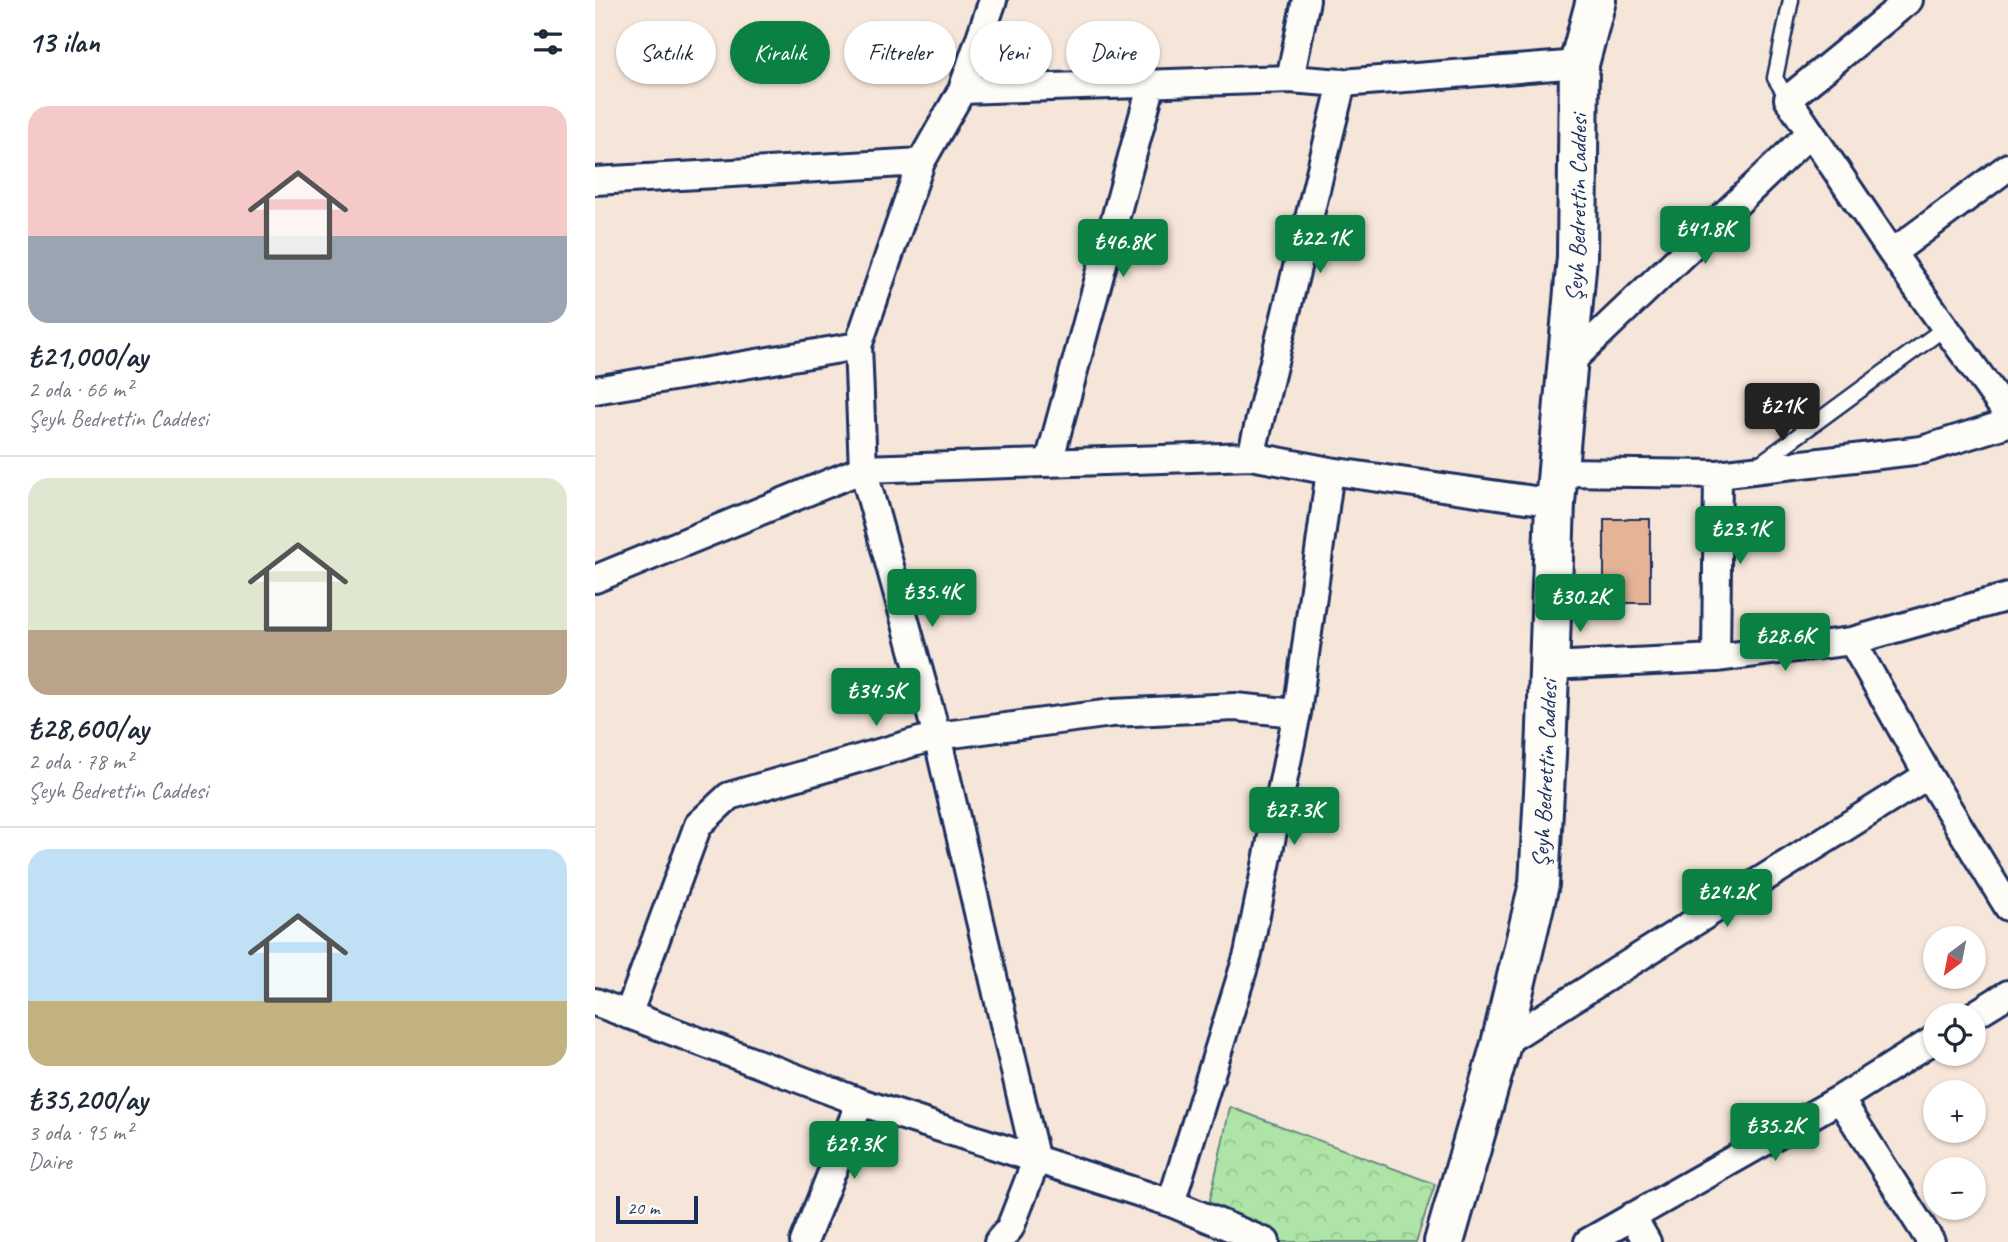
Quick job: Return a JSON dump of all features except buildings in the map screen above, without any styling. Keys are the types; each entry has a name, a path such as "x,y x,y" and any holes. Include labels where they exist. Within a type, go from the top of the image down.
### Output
{"main road":[{"name":"Şeyh Bedrettin Caddesi","path":"1444,1242 1501,1044 1539,884 1557,488 1577,257 1579,64 1596,0"}],"street":[{"path":"993,0 962,90 921,162 858,346 863,469 937,736 1036,1161 1010,1228 998,1242"},
{"path":"1290,79 1306,0"},
{"path":"1909,0 1788,99 1892,253 2008,415"},
{"path":"1160,83 1290,79 1342,83 1579,64"},
{"path":"1251,456 1342,83"},
{"path":"962,90 1125,84"},
{"path":"1049,462 1152,84"},
{"path":"1566,366 1810,133"},
{"path":"595,181 921,162"},
{"path":"1892,253 2008,167"},
{"path":"595,390 858,346"},
{"path":"595,579 863,469 1251,456 1331,471 1557,488 1718,474 1921,450 2008,423"},
{"path":"1171,1203 1248,954 1297,713 1331,471"},
{"path":"1716,658 1718,474"},
{"path":"1549,666 1716,658 1852,641 2008,597"},
{"path":"1852,641 1928,775 2008,907"},
{"path":"628,1015 698,825 729,796 937,736 1112,713 1235,707 1297,713"},
{"path":"1501,1044 1928,775"},
{"path":"1986,1008 2008,994"},
{"path":"595,1002 860,1102 1171,1203 1266,1242"},
{"path":"1588,1242 1840,1099 1923,1047"},
{"path":"1840,1099 1931,1242"},
{"path":"804,1242 860,1102"},
{"path":"1632,1216 1647,1242"}],"lane":[{"path":"1788,99 1775,78 1791,0"},
{"path":"1752,470 1945,327"}],"green space":[{"path":"1230,1107 1435,1184 1416,1242 1256,1242 1205,1223"}]}
